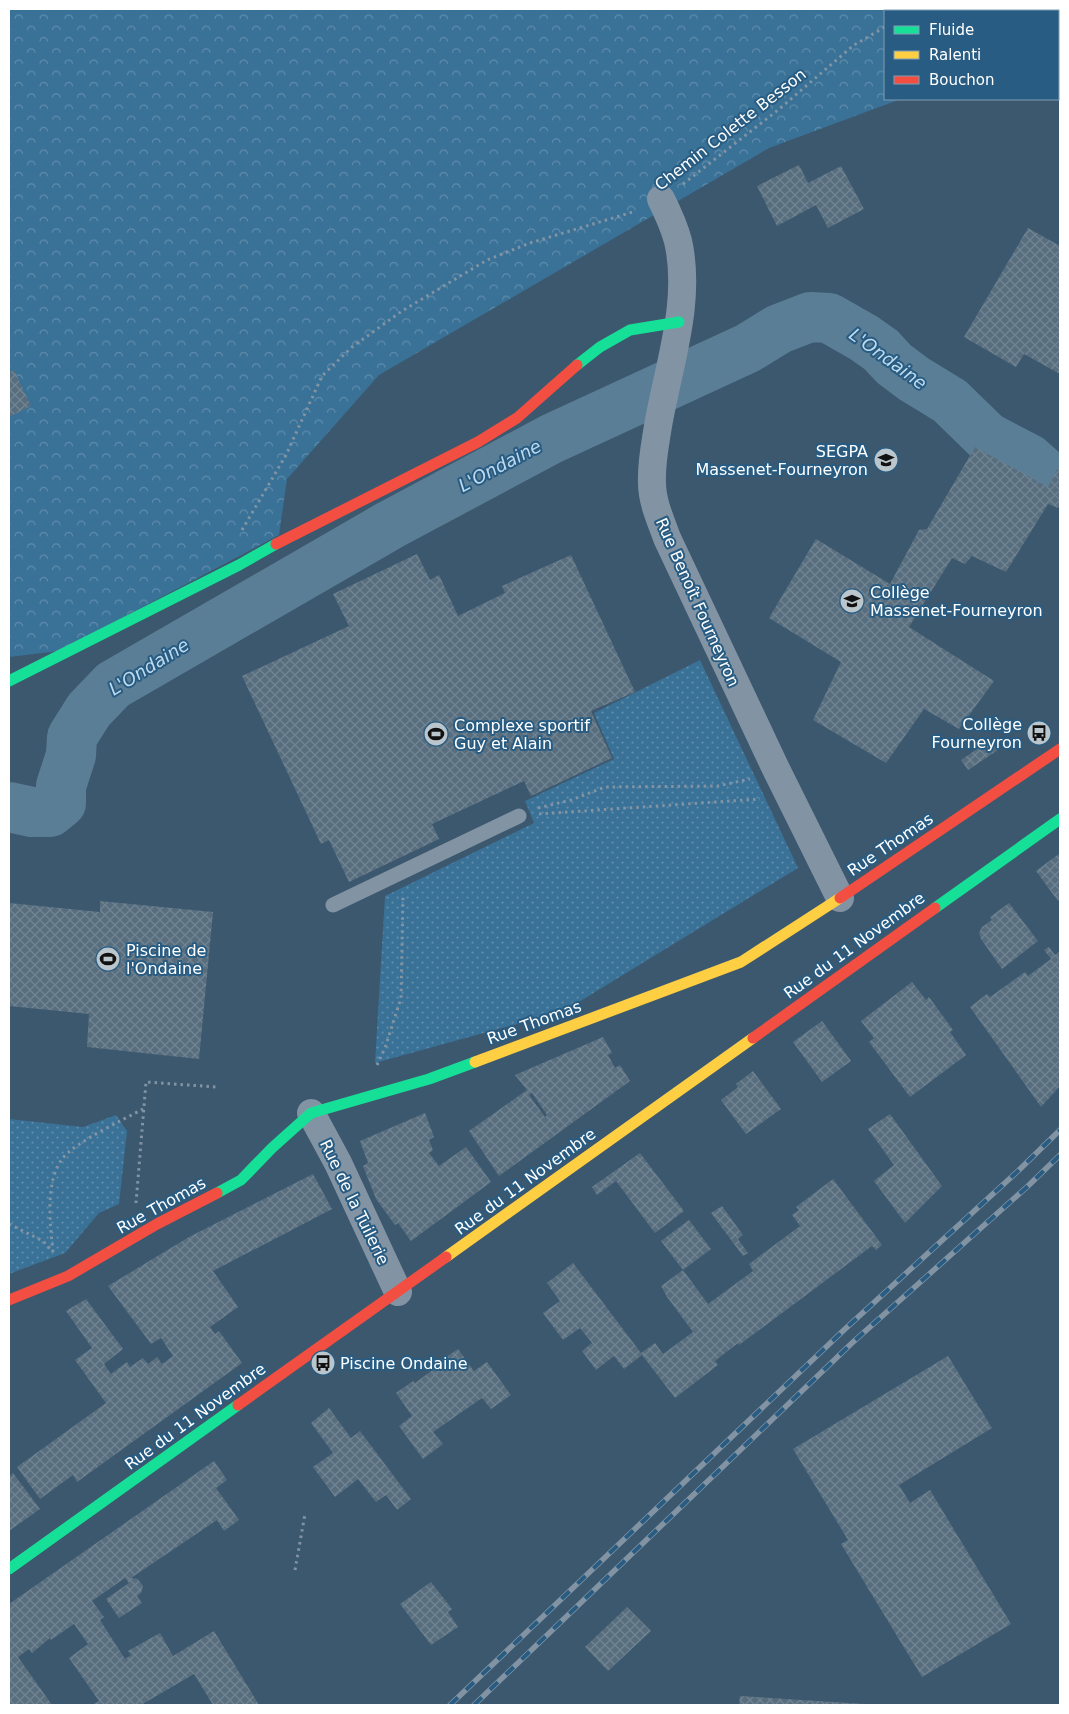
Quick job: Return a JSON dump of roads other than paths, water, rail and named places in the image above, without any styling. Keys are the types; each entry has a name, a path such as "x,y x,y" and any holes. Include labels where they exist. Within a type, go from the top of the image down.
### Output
{"main road":[{"path":"9,681 478,442 517,418 600,347 630,330 679,322"},
{"name":"Rue Thomas","path":"9,1300 68,1276 157,1224 241,1180 310,1113 428,1079 741,962 840,898 1060,749"},
{"name":"Rue du 11 Novembre","path":"9,1569 1060,819"}],"street":[{"name":"Rue Benoît Fourneyron","path":"660,199 671,220 678,241 682,263 682,285 679,322 655,448 652,484 656,508 667,538 775,767 840,898"},
{"name":"Rue de la Tuilerie","path":"310,1113 338,1163 398,1292"}],"lane":[{"path":"333,905 518,816"}],"waterway":[{"name":"L'Ondaine","path":"9,807 32,812 50,812 61,803 61,786 71,755 72,737 89,710 113,685 390,525 551,439 748,348 779,329 810,317 829,318 864,338 881,350 894,364 914,379 950,401 987,437 1029,459 1048,476"}],"railway":[{"path":"450,1705 845,1329 1018,1171 1060,1130"},
{"path":"474,1705 852,1343 1028,1186 1060,1155"}],"place":[{"name":"SEGPA Massenet-Fourneyron","path":"886,460"},
{"name":"Collège Massenet-Fourneyron","path":"852,601"},
{"name":"Collège Fourneyron","path":"1039,733"},
{"name":"Complexe sportif Guy et Alain","path":"436,734"},
{"name":"Piscine de l'Ondaine","path":"108,959"},
{"name":"Piscine Ondaine","path":"323,1363"}]}
